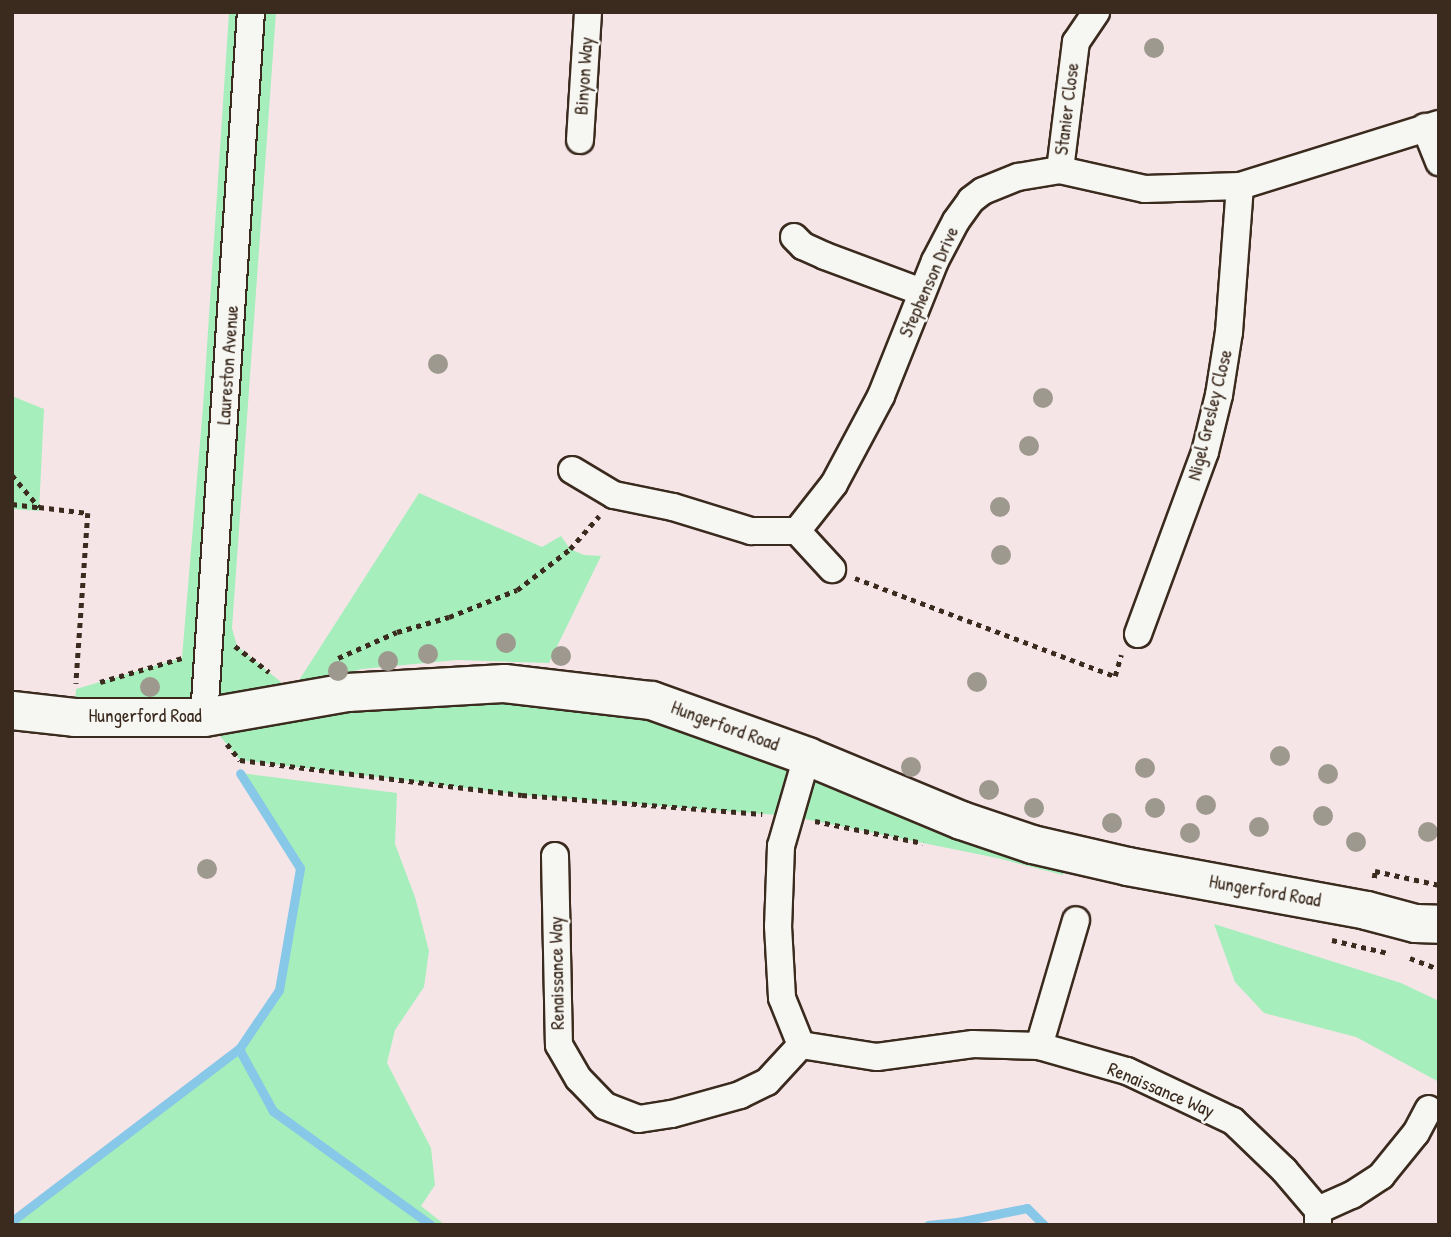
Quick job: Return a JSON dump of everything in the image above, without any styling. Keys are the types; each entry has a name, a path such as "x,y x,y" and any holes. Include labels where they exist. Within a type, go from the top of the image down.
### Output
{"street":[{"name":"Laureston Avenue","path":"204,717 251,12"},
{"name":"Binyon Way","path":"580,140 588,12"},
{"name":"Stanier Close","path":"1060,170 1076,43 1096,12"},
{"name":"Stephenson Drive","path":"797,531 834,484 864,429 881,396 935,261 971,200 982,191 1018,177 1060,170 1145,189 1240,186 1432,125"},
{"path":"1432,125 1439,162"},
{"name":"Nigel Gresley Close","path":"1138,634 1205,452 1219,395 1230,332 1240,186"},
{"path":"794,237 803,246 922,292"},
{"path":"572,470 614,495 673,507 751,531 797,531 832,569"},
{"name":"Hungerford Road","path":"12,710 74,717 204,717 347,692 505,683 651,700 807,756 949,816 1044,847 1127,866 1366,910 1431,928"},
{"path":"801,1045 782,998 778,926 781,846 807,756"},
{"name":"Renaissance Way","path":"555,856 559,1045 579,1079 605,1105 639,1119 672,1114 740,1095 767,1082 801,1045 877,1057 973,1044 1039,1045 1127,1071 1233,1121 1284,1170 1318,1218 1381,1176 1416,1133 1429,1109"},
{"path":"1039,1045 1076,919"}],"path":[{"path":"12,475 39,507"},
{"path":"332,660 397,632 449,617 517,590 570,549 614,495"},
{"path":"12,504 88,513 74,717"},
{"path":"832,569 1115,676 1126,635 1138,634"},
{"path":"204,717 240,760 522,795 790,816 932,845"},
{"path":"1375,871 1439,885"}],"green space":[{"path":"229,12 276,12 232,628 237,646 281,682 278,704 347,692 651,700 1068,854 1063,875 997,858 790,816 522,795 240,760 204,717 74,717 76,689 182,658 203,407"},
{"path":"12,396 44,409 39,511 12,509"},
{"path":"419,493 542,547 561,536 570,549 584,555 601,556 549,663 457,660 362,669 296,685"},
{"path":"240,773 397,793 395,844 415,897 429,951 424,987 395,1030 387,1063 431,1148 435,1185 421,1206 445,1225 12,1225 12,1221 239,1049 279,991 300,868"},
{"path":"1214,924 1401,983 1439,1001 1439,1082 1356,1037 1264,1013 1235,982"}],"waterway":[{"path":"12,1221 239,1049 279,990 300,868 240,773"},
{"path":"239,1049 273,1111 431,1225"},
{"path":"928,1225 958,1222 1027,1208 1044,1225"}]}
